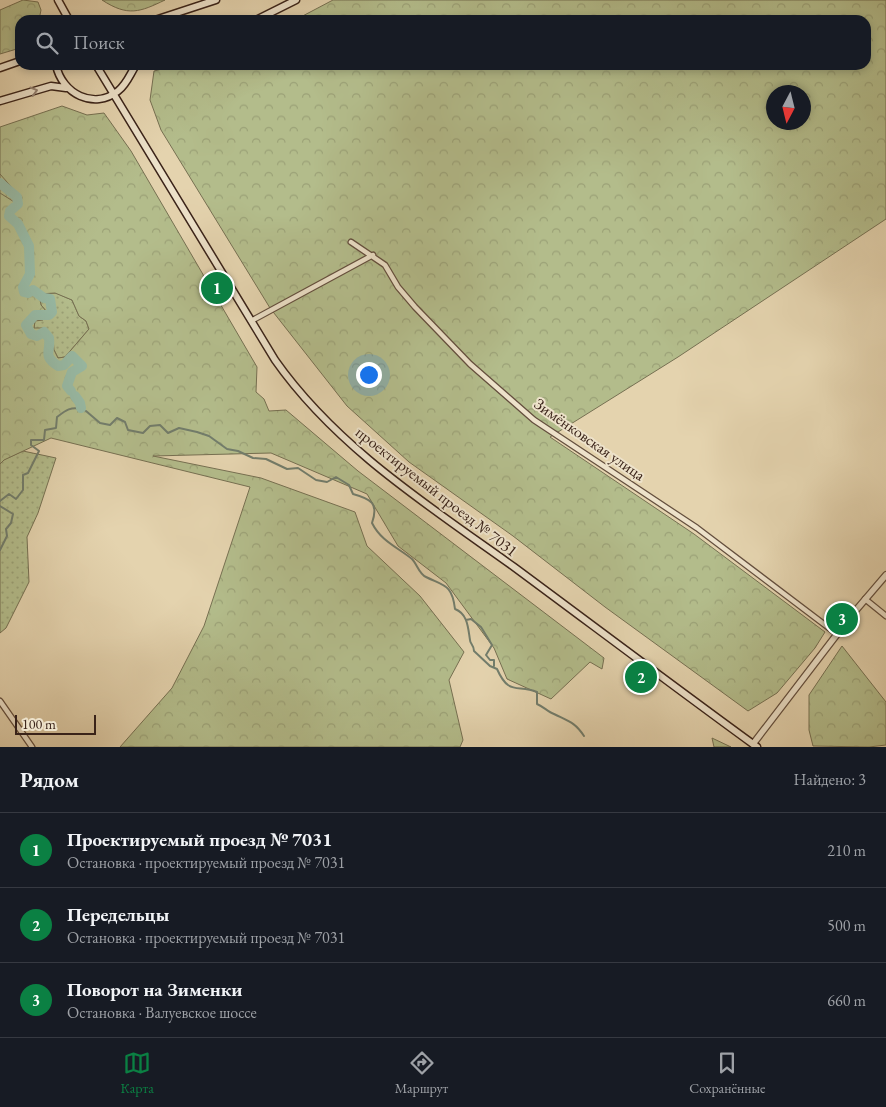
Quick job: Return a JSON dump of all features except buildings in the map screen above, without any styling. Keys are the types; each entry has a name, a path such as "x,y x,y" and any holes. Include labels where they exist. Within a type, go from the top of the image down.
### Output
{"main road":[{"path":"58,0 66,15"},
{"path":"170,15 216,0"},
{"path":"266,15 296,0"},
{"path":"0,68 15,64"},
{"path":"57,70 59,76 68,89 77,95 93,99 114,94 124,85 132,70"},
{"name":"проектируемый проезд № 7031","path":"99,70 251,320 294,385 325,419 379,467 755,745"},
{"path":"0,101 51,86 68,89"}],"street":[{"name":"Зимёнковская улица","path":"351,242 385,264 398,287 415,307 463,357 534,420 697,528 837,634"},
{"path":"251,320 373,256"},
{"path":"755,745 837,634 886,575"},
{"path":"865,600 886,616"},
{"path":"0,701 32,747"}],"green space":[{"path":"23,0 38,2 41,10 40,15 15,15 15,50 0,54 0,10"},
{"path":"102,0 165,0 141,10 127,11"},
{"path":"333,0 886,0 886,219 678,357 550,437 694,534 825,632 815,648 777,693 748,711 605,607 513,536 409,462 347,406 270,308 161,130 150,100 154,71 158,70 871,70 871,15 304,15"},
{"path":"62,106 87,115 104,113 131,151 257,367 256,392 264,399 269,411 286,410 358,471 604,658 602,669 590,662 551,699 507,679 494,648 446,583 398,546 367,494 271,453 153,456 261,478 355,512 367,546 420,596 464,652 449,680 463,740 460,747 120,747 172,688 204,626 250,487 51,438 4,460 0,464 0,127","holes":["55,293 72,300 79,316 86,321 89,329 65,357 58,358 54,350 53,338 43,328 34,328 35,321 43,320 46,311 41,305 39,294"]},
{"path":"0,174 21,198 19,205 0,193"},
{"path":"56,293 72,300 79,316 86,321 89,329 65,357 58,358 54,350 34,329 35,320 46,311 41,305 39,294"},
{"path":"23,451 56,458 38,513 27,537 29,582 6,628 0,633 0,464 3,460"},
{"path":"842,646 886,702 886,745 869,747 813,746 809,730 809,695"},
{"path":"712,738 731,747 714,747"}],"waterway":[{"path":"0,183 17,197 18,204 10,211 9,216 18,224 29,246 30,274 23,287 24,292 28,293 33,290 44,298 50,299 52,312 49,315 35,315 26,325 31,334 37,336 44,332 49,338 48,354 50,359 58,366 64,365 72,356 82,366 72,372 67,386 71,391"},
{"path":"75,396 81,408"},
{"path":"0,501 9,494 16,499 23,490 23,475 28,473 39,451 31,445 31,440 44,440 45,430 56,428 57,417 65,411 81,409"},
{"path":"86,411 100,423 110,425 117,418 125,422 128,430 143,433 150,426 160,425 168,433 179,428 197,432 209,436 227,449 238,451 253,458 266,459 287,469 298,468 316,480 327,482 336,477 349,485 353,494 369,500 374,506 375,511 372,523 380,535 412,559 424,576 442,584 449,590 455,609 463,614 467,622 470,641 474,651 490,666 497,669 501,677 510,686 537,692 537,704 571,722 584,736"},
{"path":"0,506 13,514 11,523 6,529 7,536 0,550"},
{"path":"466,620 471,619 481,627 492,645 486,655 490,660 494,660 494,666"}],"place":[{"name":"Проектируемый проезд № 7031","path":"217,288"},
{"name":"Поворот на Зименки","path":"842,619"},
{"name":"Передельцы","path":"641,677"}]}
